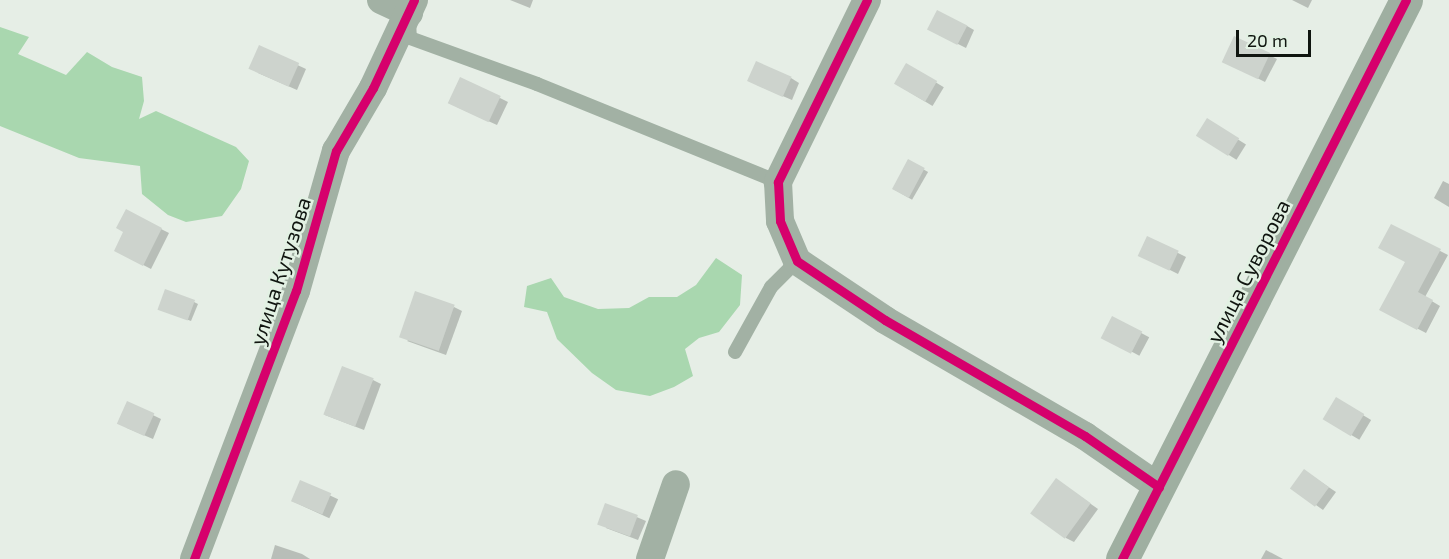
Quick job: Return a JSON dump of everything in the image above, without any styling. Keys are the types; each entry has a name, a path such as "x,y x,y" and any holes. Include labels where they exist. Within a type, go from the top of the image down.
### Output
{"street":[{"path":"381,0 411,6"},
{"path":"867,0 778,182 780,221 797,261 885,320 1085,436 1159,487"},
{"name":"улица Суворова","path":"1122,559 1406,0"},
{"name":"улица Кутузова","path":"194,559 297,291 336,151 373,88 411,6"},
{"path":"650,559 676,484"}],"lane":[{"path":"411,6 410,38 537,84 778,182"},
{"path":"735,352 771,287 797,261"}],"green space":[{"path":"0,27 29,37 18,54 66,75 87,52 112,67 142,77 144,101 139,119 156,111 236,147 249,161 241,189 222,216 186,222 168,215 142,194 140,166 79,158 0,126"},
{"path":"716,258 742,275 740,305 719,332 699,338 685,349 693,376 674,387 650,396 616,390 592,373 557,339 547,312 524,307 527,286 551,278 564,297 598,309 629,308 649,297 677,297 696,285"}],"building":[{"path":"937,10 967,25 957,45 927,30"},
{"path":"1234,36 1270,53 1258,79 1222,62"},
{"path":"259,45 299,63 289,87 248,69"},
{"path":"756,61 792,77 783,97 747,81"},
{"path":"906,63 937,81 925,102 894,84"},
{"path":"460,77 501,96 489,122 448,103"},
{"path":"1207,118 1239,138 1228,156 1196,136"},
{"path":"908,159 925,168 909,198 892,189"},
{"path":"126,209 162,228 143,266 114,251 123,232 116,228"},
{"path":"1391,224 1441,249 1418,292 1433,300 1417,330 1379,310 1405,262 1378,248"},
{"path":"1147,236 1179,251 1169,271 1138,256"},
{"path":"165,289 195,300 188,321 157,310"},
{"path":"415,291 455,305 439,351 399,337"},
{"path":"1112,316 1142,331 1131,354 1101,338"},
{"path":"342,366 374,378 355,427 323,415"},
{"path":"1336,397 1364,414 1351,436 1323,419"},
{"path":"127,401 154,413 144,436 117,424"},
{"path":"1304,469 1329,487 1315,507 1290,488"},
{"path":"1056,478 1091,503 1065,539 1030,514"},
{"path":"300,480 331,493 322,514 291,501"},
{"path":"605,503 638,515 630,537 597,525"}],"cycle path":[{"path":"194,559 296,291 336,151 373,88 414,0"},
{"path":"867,0 778,182 780,221 797,261 885,320 1085,436 1159,487"},
{"path":"1122,559 1406,0"}]}
